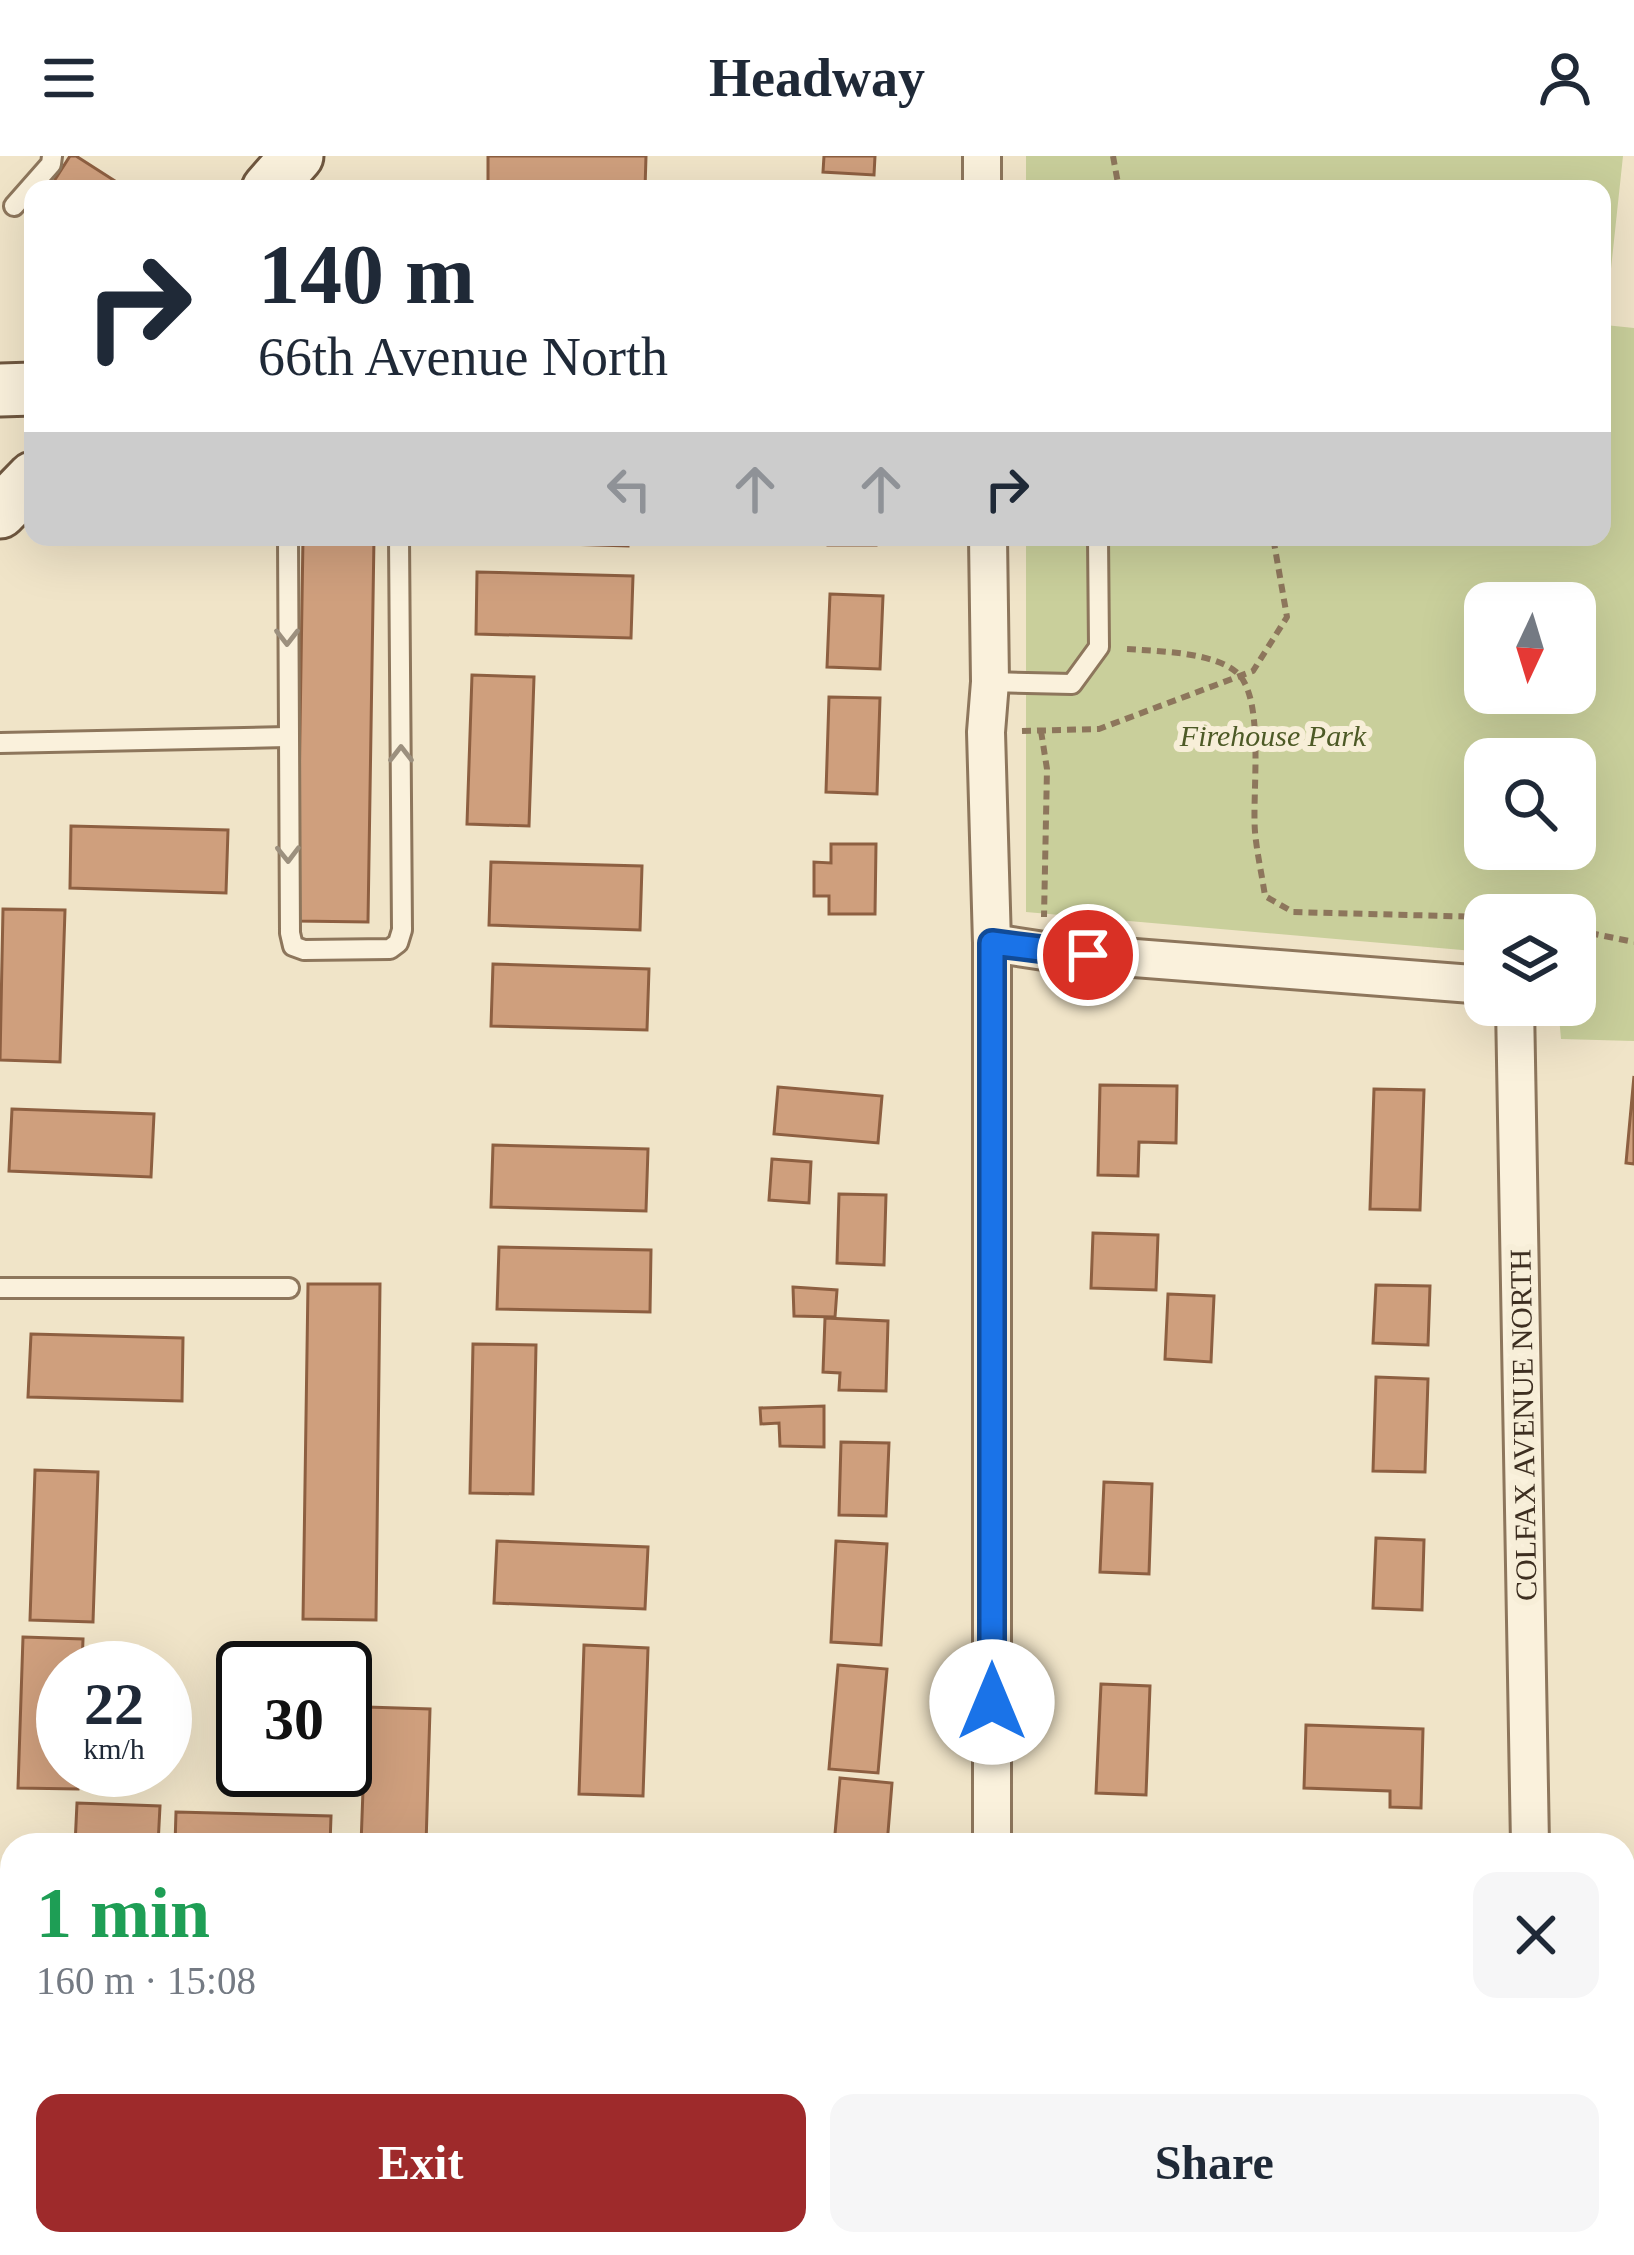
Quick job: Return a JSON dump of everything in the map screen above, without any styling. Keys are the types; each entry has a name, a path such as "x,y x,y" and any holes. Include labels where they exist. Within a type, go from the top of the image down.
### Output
{"street":[{"path":"276,180 297,156"},
{"path":"0,512 24,487"},
{"path":"988,546 992,1833"},
{"path":"992,943 1464,983"},
{"name":"COLFAX AVENUE NORTH","path":"1515,1026 1531,1833"}],"lane":[{"path":"14,206 24,195"},
{"path":"288,546 293,946 304,950 390,949 398,944 402,930 399,546"},
{"path":"990,682 1072,684 1099,647 1098,546"},
{"path":"0,743 287,736"},
{"path":"0,1288 289,1288"}],"path":[{"path":"986,732 1099,729 1253,670 1287,616 1275,546"},
{"path":"1099,647 1169,651 1220,662 1240,676 1252,702 1255,835 1265,896 1293,912 1464,916"},
{"path":"1041,731 1047,769 1044,951"},
{"path":"1596,934 1634,942"}],"green space":[{"name":"Firehouse Park","path":"1026,156 1623,156 1611,269 1611,180 1026,180"},
{"name":"Firehouse Park","path":"1611,326 1634,328 1634,1041 1561,1039 1560,1026 1596,1026 1596,894 1464,894 1464,950 1026,912 1026,546 1611,546"}],"building":[{"path":"70,156 76,156 114,180 55,180"},
{"path":"488,156 646,156 645,180 488,180"},
{"path":"824,156 875,156 874,175 823,172"},
{"path":"303,546 374,546 368,922 297,921"},
{"path":"477,572 633,576 631,638 476,634"},
{"path":"830,594 883,596 880,669 827,667"},
{"path":"472,675 534,677 529,826 467,824"},
{"path":"829,697 880,698 877,794 826,792"},
{"path":"71,826 228,830 226,893 70,888"},
{"path":"831,844 876,844 875,914 829,914 829,896 814,896 814,862 831,863"},
{"path":"491,862 642,866 640,930 489,925"},
{"path":"3,909 65,910 60,1062 0,1060"},
{"path":"493,964 649,969 647,1030 491,1026"},
{"path":"1634,1076 1634,1164 1626,1163"},
{"path":"1100,1085 1177,1086 1176,1143 1139,1142 1138,1176 1098,1175"},
{"path":"778,1087 882,1096 878,1143 774,1134"},
{"path":"1374,1089 1424,1090 1420,1210 1370,1209"},
{"path":"12,1109 154,1114 151,1177 9,1171"},
{"path":"493,1145 648,1149 646,1211 491,1207"},
{"path":"772,1159 811,1162 809,1203 769,1200"},
{"path":"839,1194 886,1195 884,1265 837,1263"},
{"path":"1093,1233 1158,1235 1156,1290 1091,1288"},
{"path":"499,1247 651,1250 650,1312 497,1309"},
{"path":"308,1284 380,1284 376,1620 303,1619"},
{"path":"1376,1285 1430,1286 1428,1345 1373,1343"},
{"path":"793,1287 837,1290 835,1317 794,1316"},
{"path":"1168,1294 1214,1296 1211,1362 1165,1359"},
{"path":"825,1318 888,1321 886,1391 839,1390 840,1373 823,1372"},
{"path":"31,1334 183,1338 182,1401 28,1397"},
{"path":"473,1344 536,1345 533,1494 470,1493"},
{"path":"1376,1377 1428,1379 1425,1472 1373,1471"},
{"path":"824,1406 824,1447 780,1446 779,1423 761,1424 760,1408"},
{"path":"841,1442 889,1443 886,1516 839,1515"},
{"path":"35,1470 98,1472 93,1622 30,1620"},
{"path":"1104,1482 1152,1484 1149,1574 1100,1572"},
{"path":"1376,1538 1424,1540 1422,1610 1373,1608"},
{"path":"497,1541 648,1547 645,1609 494,1603"},
{"path":"836,1541 887,1544 881,1645 831,1642"},
{"path":"23,1637 83,1639 36,1641 36,1788 18,1788"},
{"path":"584,1645 648,1648 643,1796 579,1794"},
{"path":"838,1665 887,1669 878,1773 829,1769"},
{"path":"1101,1684 1150,1686 1146,1795 1096,1793"},
{"path":"372,1707 430,1709 426,1833 361,1833 363,1797 372,1797"},
{"path":"1306,1725 1423,1729 1421,1808 1390,1807 1390,1791 1304,1788"},
{"path":"840,1778 892,1783 888,1833 835,1833"},
{"path":"77,1803 160,1806 159,1833 76,1833"},
{"path":"176,1812 331,1816 330,1833 175,1833"}],"route":[{"path":"992,1702 992,943 1088,955"}]}
